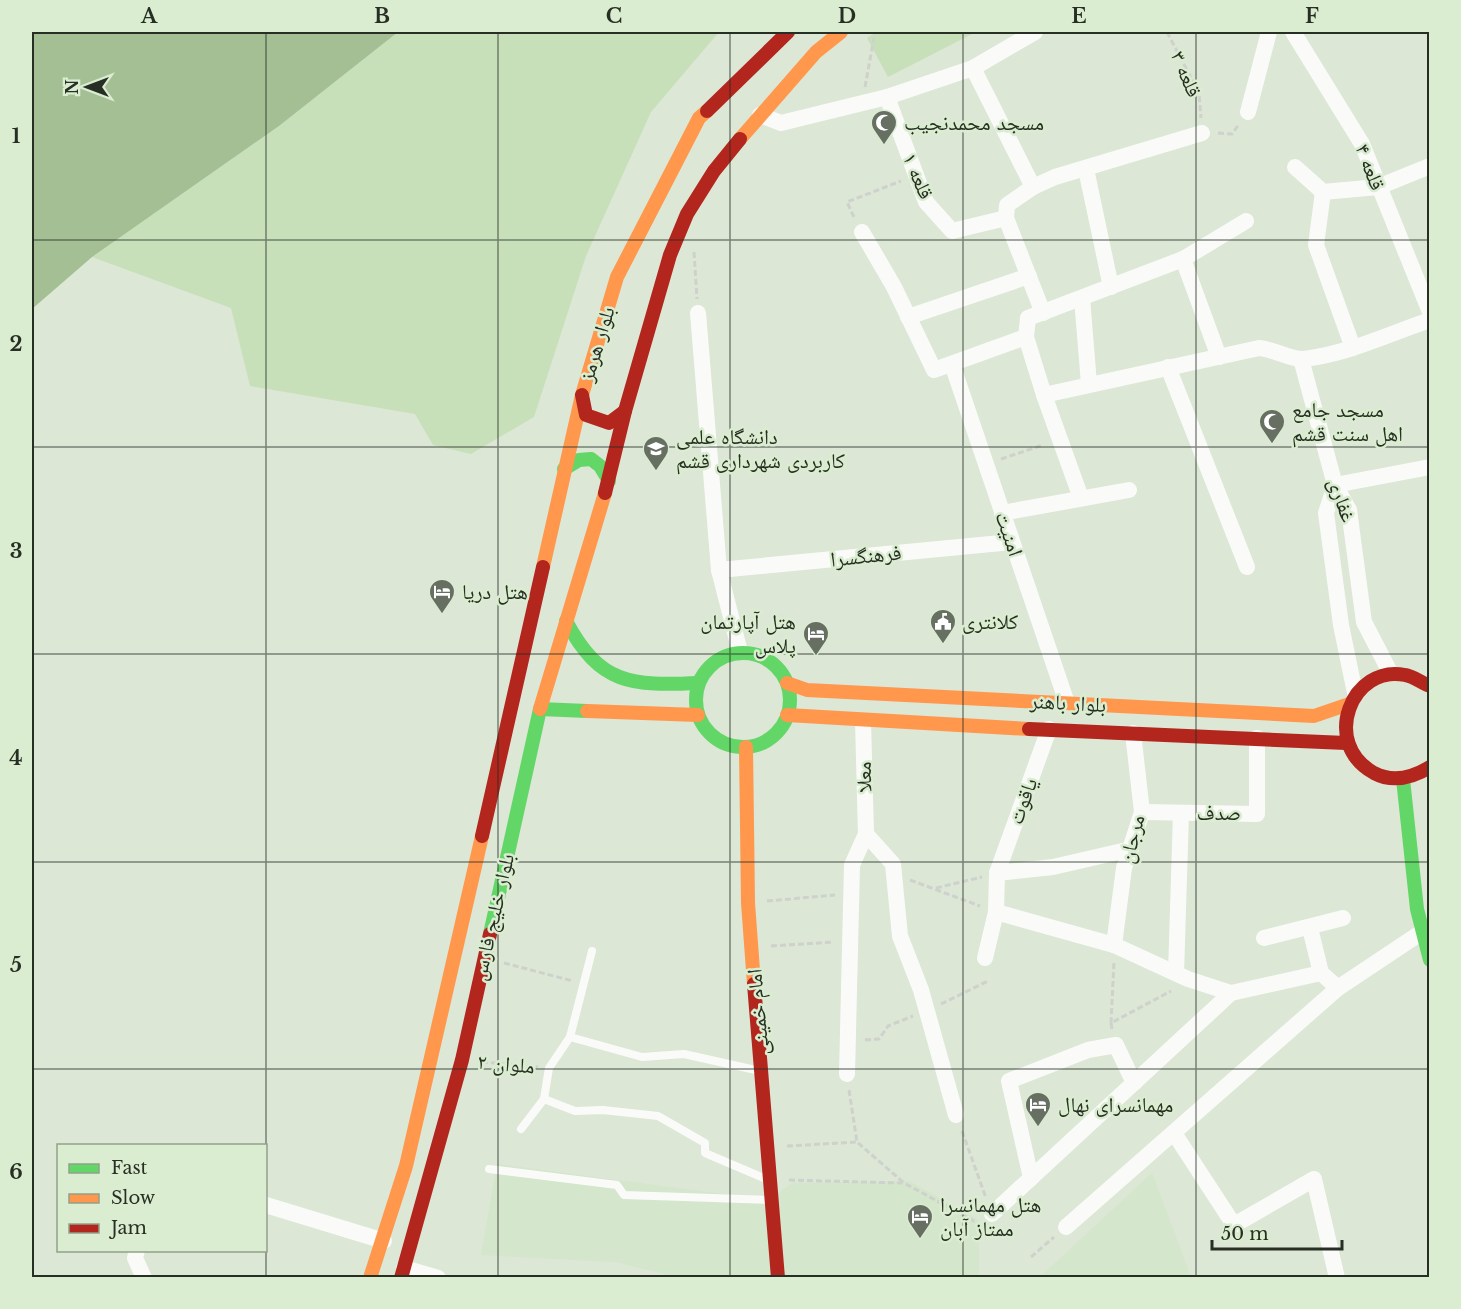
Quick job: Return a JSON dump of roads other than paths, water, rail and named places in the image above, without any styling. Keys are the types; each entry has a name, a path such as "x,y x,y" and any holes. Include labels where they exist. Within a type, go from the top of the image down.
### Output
{"main road":[{"name":"بلوار هرمز","path":"512,708 582,395 617,277 699,118 788,32"},
{"path":"699,683 660,685 613,677 588,660 575,642 566,621 609,481 626,411 670,255 687,214 714,171 760,115 816,52 841,32"},
{"path":"582,395 586,414 596,420 609,423 626,411"},
{"path":"564,469 576,460 589,458 600,464 609,481"},
{"name":"بلوار خلیج فارس","path":"403,1273 462,1060 540,709 566,621"},
{"path":"740,652 752,654 773,664 787,683 790,699 787,716 771,738 746,747 734,746 717,739 704,726 698,716 696,693 699,683 715,661 740,652"},
{"path":"1391,674 1417,678 1430,686"},
{"name":"بلوار باهنر","path":"787,683 807,690 1314,716 1352,698 1371,681 1391,674"},
{"path":"1352,698 1345,716 1346,743 1353,756 1374,775 1403,779 1430,767"},
{"name":"بلوار خلیج فارس","path":"370,1278 384,1241 405,1166 512,708"},
{"path":"540,709 698,716"},
{"name":"بلوار باهنر","path":"787,716 1346,743"},
{"name":"امام خمینی","path":"746,747 748,903 778,1278"},
{"path":"1403,779 1423,908 1422,932 1430,960"}],"street":[{"path":"760,115 781,123 862,104 972,68 1035,32"},
{"path":"1248,112 1269,32"},
{"name":"قلعه ۴","path":"1293,32 1362,144 1430,312"},
{"path":"972,68 1033,187"},
{"name":"قلعه ۱","path":"887,96 926,202 952,231 1006,218"},
{"path":"1043,313 1006,218 1007,205 1033,187 1055,177 1202,132"},
{"path":"1295,167 1323,192 1378,187 1430,166"},
{"path":"1086,169 1111,287"},
{"path":"1323,192 1316,245 1353,348"},
{"path":"1081,498 1026,337 1028,318 1183,259 1246,221"},
{"path":"862,232 908,317 933,370 1026,337"},
{"path":"1183,259 1219,357"},
{"path":"908,317 1029,276"},
{"path":"1082,298 1089,384"},
{"path":"698,313 719,570 740,652"},
{"path":"1044,395 1168,367 1269,348 1301,359 1353,348 1430,320"},
{"name":"غفاری","path":"1301,359 1335,485 1349,510 1364,622 1391,674"},
{"name":"امنیت","path":"952,364 1067,703"},
{"path":"1168,367 1247,567"},
{"path":"1352,698 1326,513 1335,485 1430,467"},
{"path":"1002,513 1130,490"},
{"name":"فرهنگسرا","path":"719,570 1012,542"},
{"name":"معلا","path":"863,721 866,834"},
{"name":"یاقوت","path":"996,873 1049,729"},
{"name":"مرجان","path":"1114,945 1124,868 1142,812 1134,732"},
{"name":"صدف","path":"1142,812 1257,814 1257,738"},
{"path":"1181,813 1184,976"},
{"path":"847,1074 852,865 866,834 893,864 900,936 921,990 956,1115"},
{"path":"985,958 996,912 996,873 1053,867 1131,849"},
{"path":"996,912 1114,945 1184,976 1231,993"},
{"path":"1264,938 1343,918"},
{"path":"1310,928 1321,973 1338,988"},
{"path":"1066,1227 1338,988 1422,932"},
{"path":"992,1214 1231,993 1321,973"},
{"path":"1031,1178 1009,1081 1088,1050 1116,1045 1134,1083"},
{"path":"1174,1133 1234,1225 1314,1179 1336,1278"},
{"path":"267,1205 384,1241"},
{"path":"137,1252 135,1258 144,1278"},
{"path":"403,1273 438,1278"}],"lane":[{"path":"521,1129 544,1099 549,1068 570,1037 592,951"},
{"path":"570,1037 642,1057 684,1054 763,1072"},
{"path":"544,1099 574,1111 603,1110 658,1116 705,1143 705,1153 770,1180"},
{"path":"489,1169 617,1185 624,1194 771,1200"}],"place":[{"name":"مسجد محمدنجیب","path":"884,146"},
{"name":"مسجد جامع اهل سنت قشم","path":"1272,445"},
{"name":"دانشگاه علمی کاربردی شهرداری قشم","path":"656,472"},
{"name":"هتل دریا","path":"442,615"},
{"name":"کلانتری","path":"943,645"},
{"name":"هتل آپارتمان پلاس","path":"816,657"},
{"name":"مهمانسرای نهال","path":"1038,1128"},
{"name":"هتل مهمانسرا ممتاز آبان","path":"920,1240"}]}
